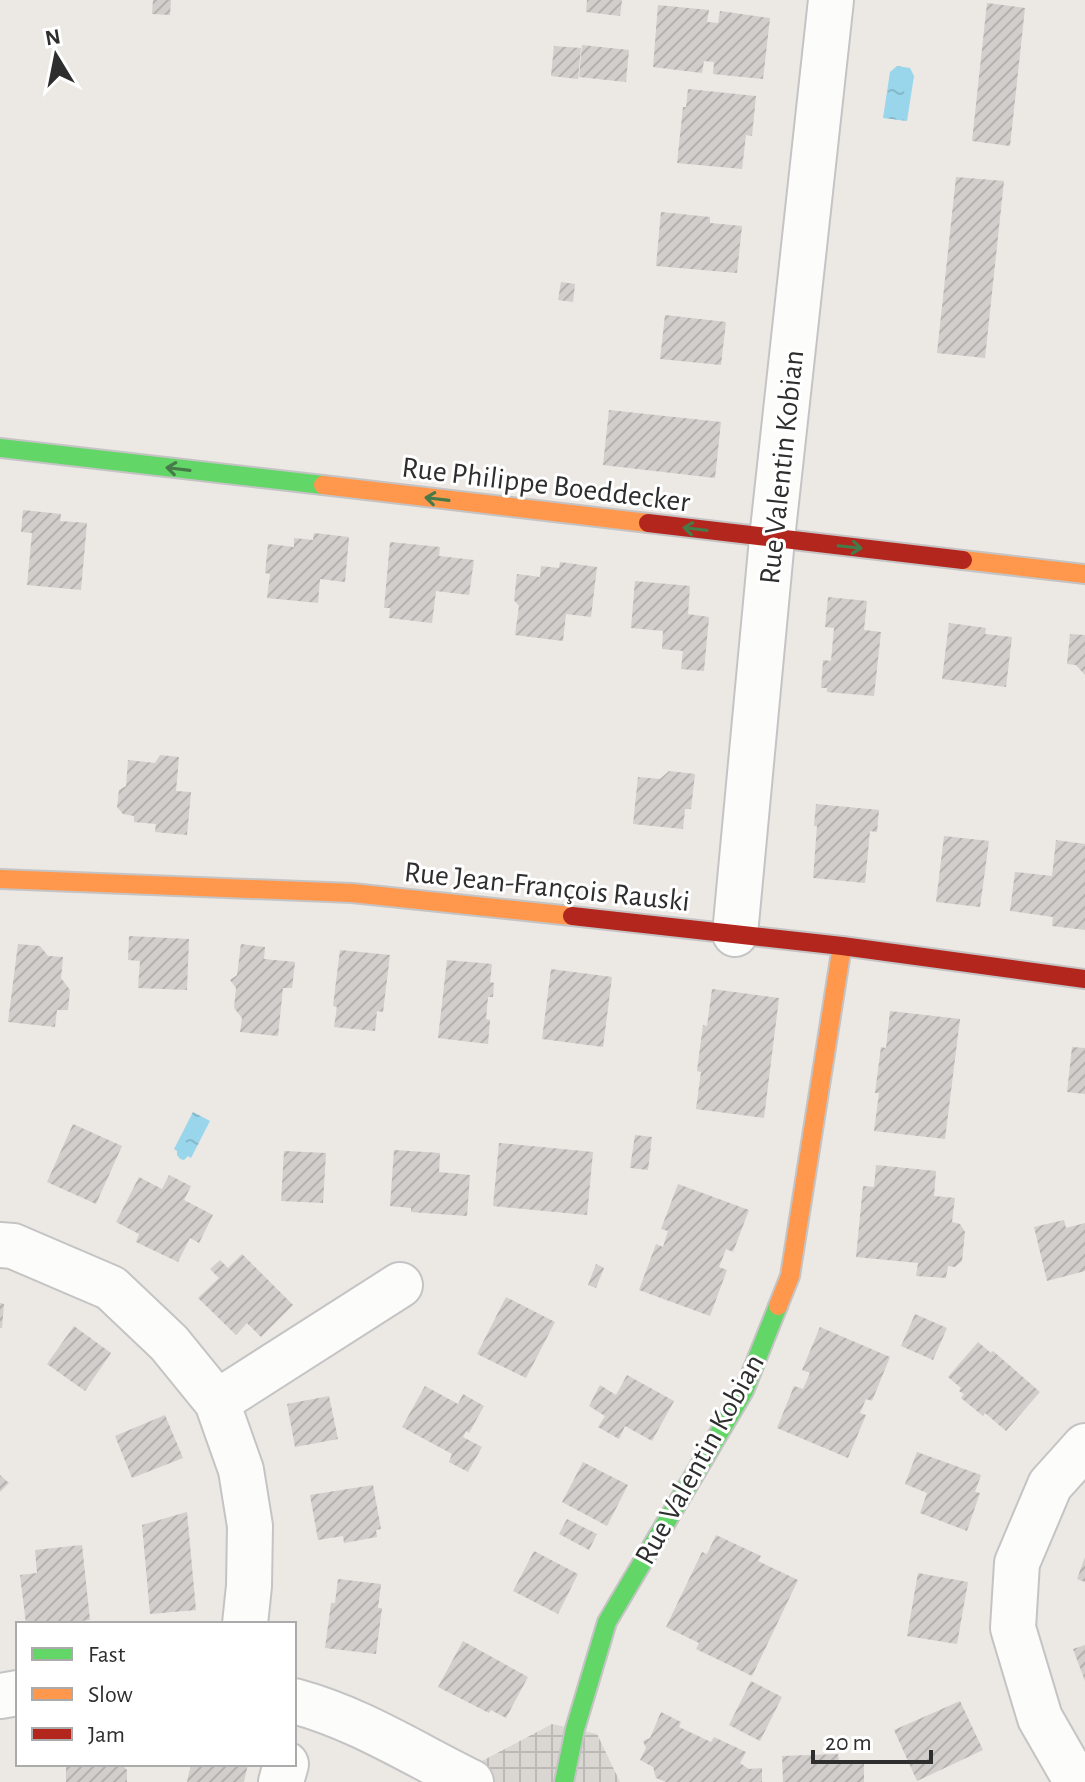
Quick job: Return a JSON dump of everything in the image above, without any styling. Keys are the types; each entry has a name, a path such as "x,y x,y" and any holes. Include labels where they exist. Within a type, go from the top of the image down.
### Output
{"street":[{"name":"Rue Valentin Kobian","path":"735,934 772,539 831,0"},
{"name":"Rue Philippe Boeddecker","path":"0,448 1085,574"},
{"name":"Rue Jean-François Rauski","path":"0,879 352,893 842,946 1085,979"},
{"name":"Rue Valentin Kobian","path":"564,1782 575,1729 607,1622 744,1391 790,1276 842,946"},
{"path":"0,1245 13,1246 111,1288 169,1343 217,1402 241,1470 250,1526 245,1622"},
{"path":"217,1402 400,1285"},
{"path":"1069,1773 1040,1718 1013,1628 1017,1563 1050,1485 1085,1446"},
{"path":"297,1713 370,1728 469,1781"}],"shaded area":[{"path":"552,1724 597,1734 620,1782 466,1782 480,1762"}],"water":[{"path":"897,66 910,68 914,76 907,121 883,118 890,72"},
{"path":"193,1112 210,1121 191,1158 188,1156 184,1160 174,1149"}],"building":[{"path":"153,0 171,0 170,15 152,14"},
{"path":"587,0 622,0 620,16 586,12"},
{"path":"987,3 1025,8 1010,146 972,141"},
{"path":"658,5 709,10 707,22 718,23 720,11 770,18 763,79 713,74 714,62 704,61 702,73 653,67"},
{"path":"582,45 629,50 626,82 579,77"},
{"path":"554,46 581,48 578,79 551,76"},
{"path":"688,89 756,96 752,136 746,135 742,169 677,163"},
{"path":"956,177 1004,181 985,358 937,353"},
{"path":"661,212 710,217 710,223 742,226 737,273 656,266"},
{"path":"561,282 575,284 573,302 558,300"},
{"path":"665,315 726,322 721,365 660,359"},
{"path":"609,410 721,422 715,478 603,465"},
{"path":"23,510 61,514 60,521 87,523 81,590 27,585 32,533 21,532"},
{"path":"314,533 349,537 345,582 320,579 318,603 267,598 270,574 265,573 268,544 294,547 294,538 313,540"},
{"path":"390,542 440,547 439,556 474,560 469,595 436,591 432,623 389,618 390,608 384,608"},
{"path":"560,562 597,567 591,617 566,614 563,641 515,635 519,606 514,600 517,574 540,577 541,566 559,568"},
{"path":"635,581 690,586 688,614 709,617 704,671 681,669 683,651 662,649 663,631 631,628"},
{"path":"828,597 867,601 864,630 881,632 874,696 827,692 827,688 821,688 823,660 831,661 834,628 825,627"},
{"path":"949,623 986,628 985,634 1012,637 1006,687 942,679"},
{"path":"1070,634 1085,635 1085,675 1076,665 1067,664"},
{"path":"160,755 179,757 176,791 191,792 187,835 155,832 156,824 134,822 134,816 123,814 117,807 119,790 126,786 128,760 155,763"},
{"path":"669,771 695,774 691,809 685,809 683,829 633,824 638,777 660,779"},
{"path":"816,804 879,810 877,832 870,831 865,883 813,878"},
{"path":"944,836 989,841 980,907 936,902"},
{"path":"1056,840 1085,844 1085,930 1052,926 1053,917 1010,911 1015,872 1052,876"},
{"path":"129,936 189,939 187,990 138,988 140,961 128,960"},
{"path":"18,944 40,946 48,956 63,957 61,978 70,990 68,1010 57,1010 55,1027 8,1022"},
{"path":"241,944 265,947 264,959 295,962 292,988 283,988 278,1036 240,1032 242,1018 234,1008 236,988 230,980 237,975"},
{"path":"340,950 390,955 383,1012 377,1011 375,1031 334,1027 337,1007 333,1006"},
{"path":"447,960 492,964 490,982 494,983 493,997 488,997 486,1019 490,1020 488,1044 438,1038"},
{"path":"551,969 612,977 603,1047 542,1039"},
{"path":"712,989 779,998 764,1118 696,1109 703,1025 707,1026"},
{"path":"890,1011 960,1019 945,1139 874,1131 881,1047 886,1048"},
{"path":"1072,1047 1085,1048 1085,1094 1067,1092"},
{"path":"73,1124 122,1146 96,1204 47,1182"},
{"path":"635,1135 652,1137 648,1170 630,1168"},
{"path":"499,1143 593,1152 587,1215 493,1206"},
{"path":"394,1150 440,1153 439,1172 470,1175 467,1216 411,1212 411,1208 390,1206"},
{"path":"284,1151 326,1153 323,1203 281,1201"},
{"path":"876,1165 936,1171 934,1196 955,1198 952,1222 960,1224 965,1232 962,1261 955,1267 948,1266 946,1278 916,1276 918,1263 856,1257 863,1186 874,1187"},
{"path":"169,1175 191,1186 184,1200 213,1215 199,1243 190,1238 178,1262 136,1242 139,1234 116,1222 139,1177 162,1189"},
{"path":"678,1184 749,1210 733,1252 726,1249 719,1267 727,1270 710,1316 639,1290 656,1244 663,1247 668,1231 661,1229"},
{"path":"1064,1220 1066,1228 1085,1223 1085,1271 1047,1281 1034,1227"},
{"path":"242,1254 293,1305 261,1337 247,1323 236,1335 198,1298 219,1278 210,1269 220,1260 228,1268"},
{"path":"596,1264 604,1268 596,1288 588,1285"},
{"path":"506,1297 555,1322 526,1378 477,1354"},
{"path":"0,1303 4,1304 2,1328 0,1328"},
{"path":"915,1314 947,1328 933,1360 901,1346"},
{"path":"74,1326 111,1353 85,1391 47,1364"},
{"path":"820,1327 890,1357 872,1401 866,1399 860,1413 866,1415 848,1458 777,1428 794,1386 803,1389 810,1373 802,1370"},
{"path":"978,1342 991,1353 993,1351 1040,1392 1006,1431 961,1398 964,1394 959,1391 961,1388 948,1377"},
{"path":"627,1375 674,1401 652,1441 625,1426 619,1439 598,1427 605,1416 589,1406 600,1385 616,1395"},
{"path":"425,1386 458,1404 463,1394 484,1406 469,1433 466,1431 463,1437 482,1447 468,1472 449,1462 452,1454 402,1427"},
{"path":"329,1396 338,1439 295,1447 287,1404"},
{"path":"165,1415 183,1458 132,1478 115,1436"},
{"path":"917,1452 981,1475 975,1492 980,1493 967,1531 920,1513 927,1493 905,1484"},
{"path":"583,1462 628,1485 607,1526 562,1502"},
{"path":"0,1475 9,1483 0,1492"},
{"path":"373,1485 381,1529 376,1530 377,1537 344,1543 343,1536 318,1540 310,1495"},
{"path":"187,1512 196,1610 150,1614 142,1525"},
{"path":"567,1519 597,1534 589,1550 559,1534"},
{"path":"716,1535 761,1556 758,1561 798,1580 752,1676 696,1649 699,1643 666,1627 702,1552 707,1554"},
{"path":"82,1545 90,1620 26,1622 20,1575 37,1573 35,1550"},
{"path":"534,1551 578,1574 558,1614 513,1591"},
{"path":"1085,1557 1085,1582 1077,1579"},
{"path":"918,1573 968,1582 957,1644 907,1636"},
{"path":"338,1579 381,1584 378,1608 382,1608 376,1654 325,1648 331,1603 335,1603"},
{"path":"463,1641 528,1677 506,1718 491,1710 489,1713 438,1687"},
{"path":"1085,1645 1085,1681 1073,1649"},
{"path":"751,1681 782,1697 760,1741 729,1725"},
{"path":"960,1701 983,1750 917,1781 894,1730"},
{"path":"661,1712 681,1722 679,1727 711,1742 714,1737 746,1752 740,1763 749,1769 762,1768 762,1782 666,1782 656,1778 653,1767 640,1760 646,1748 643,1741 650,1738"},
{"path":"838,1754 839,1761 864,1760 864,1782 783,1782 782,1756"},
{"path":"66,1766 123,1766 127,1770 127,1782 66,1782"},
{"path":"191,1766 248,1766 244,1782 187,1782"}],"traffic: fast":[{"path":"0,448 323,485"},
{"path":"564,1782 575,1729 607,1622 744,1391 778,1306"}],"traffic: slow":[{"path":"323,485 648,523"},
{"path":"963,560 1085,574"},
{"path":"0,879 352,893 572,916"},
{"path":"778,1306 790,1276 842,946"}],"traffic: jam":[{"path":"648,523 963,560"},
{"path":"572,916 842,946 1085,979"}]}
